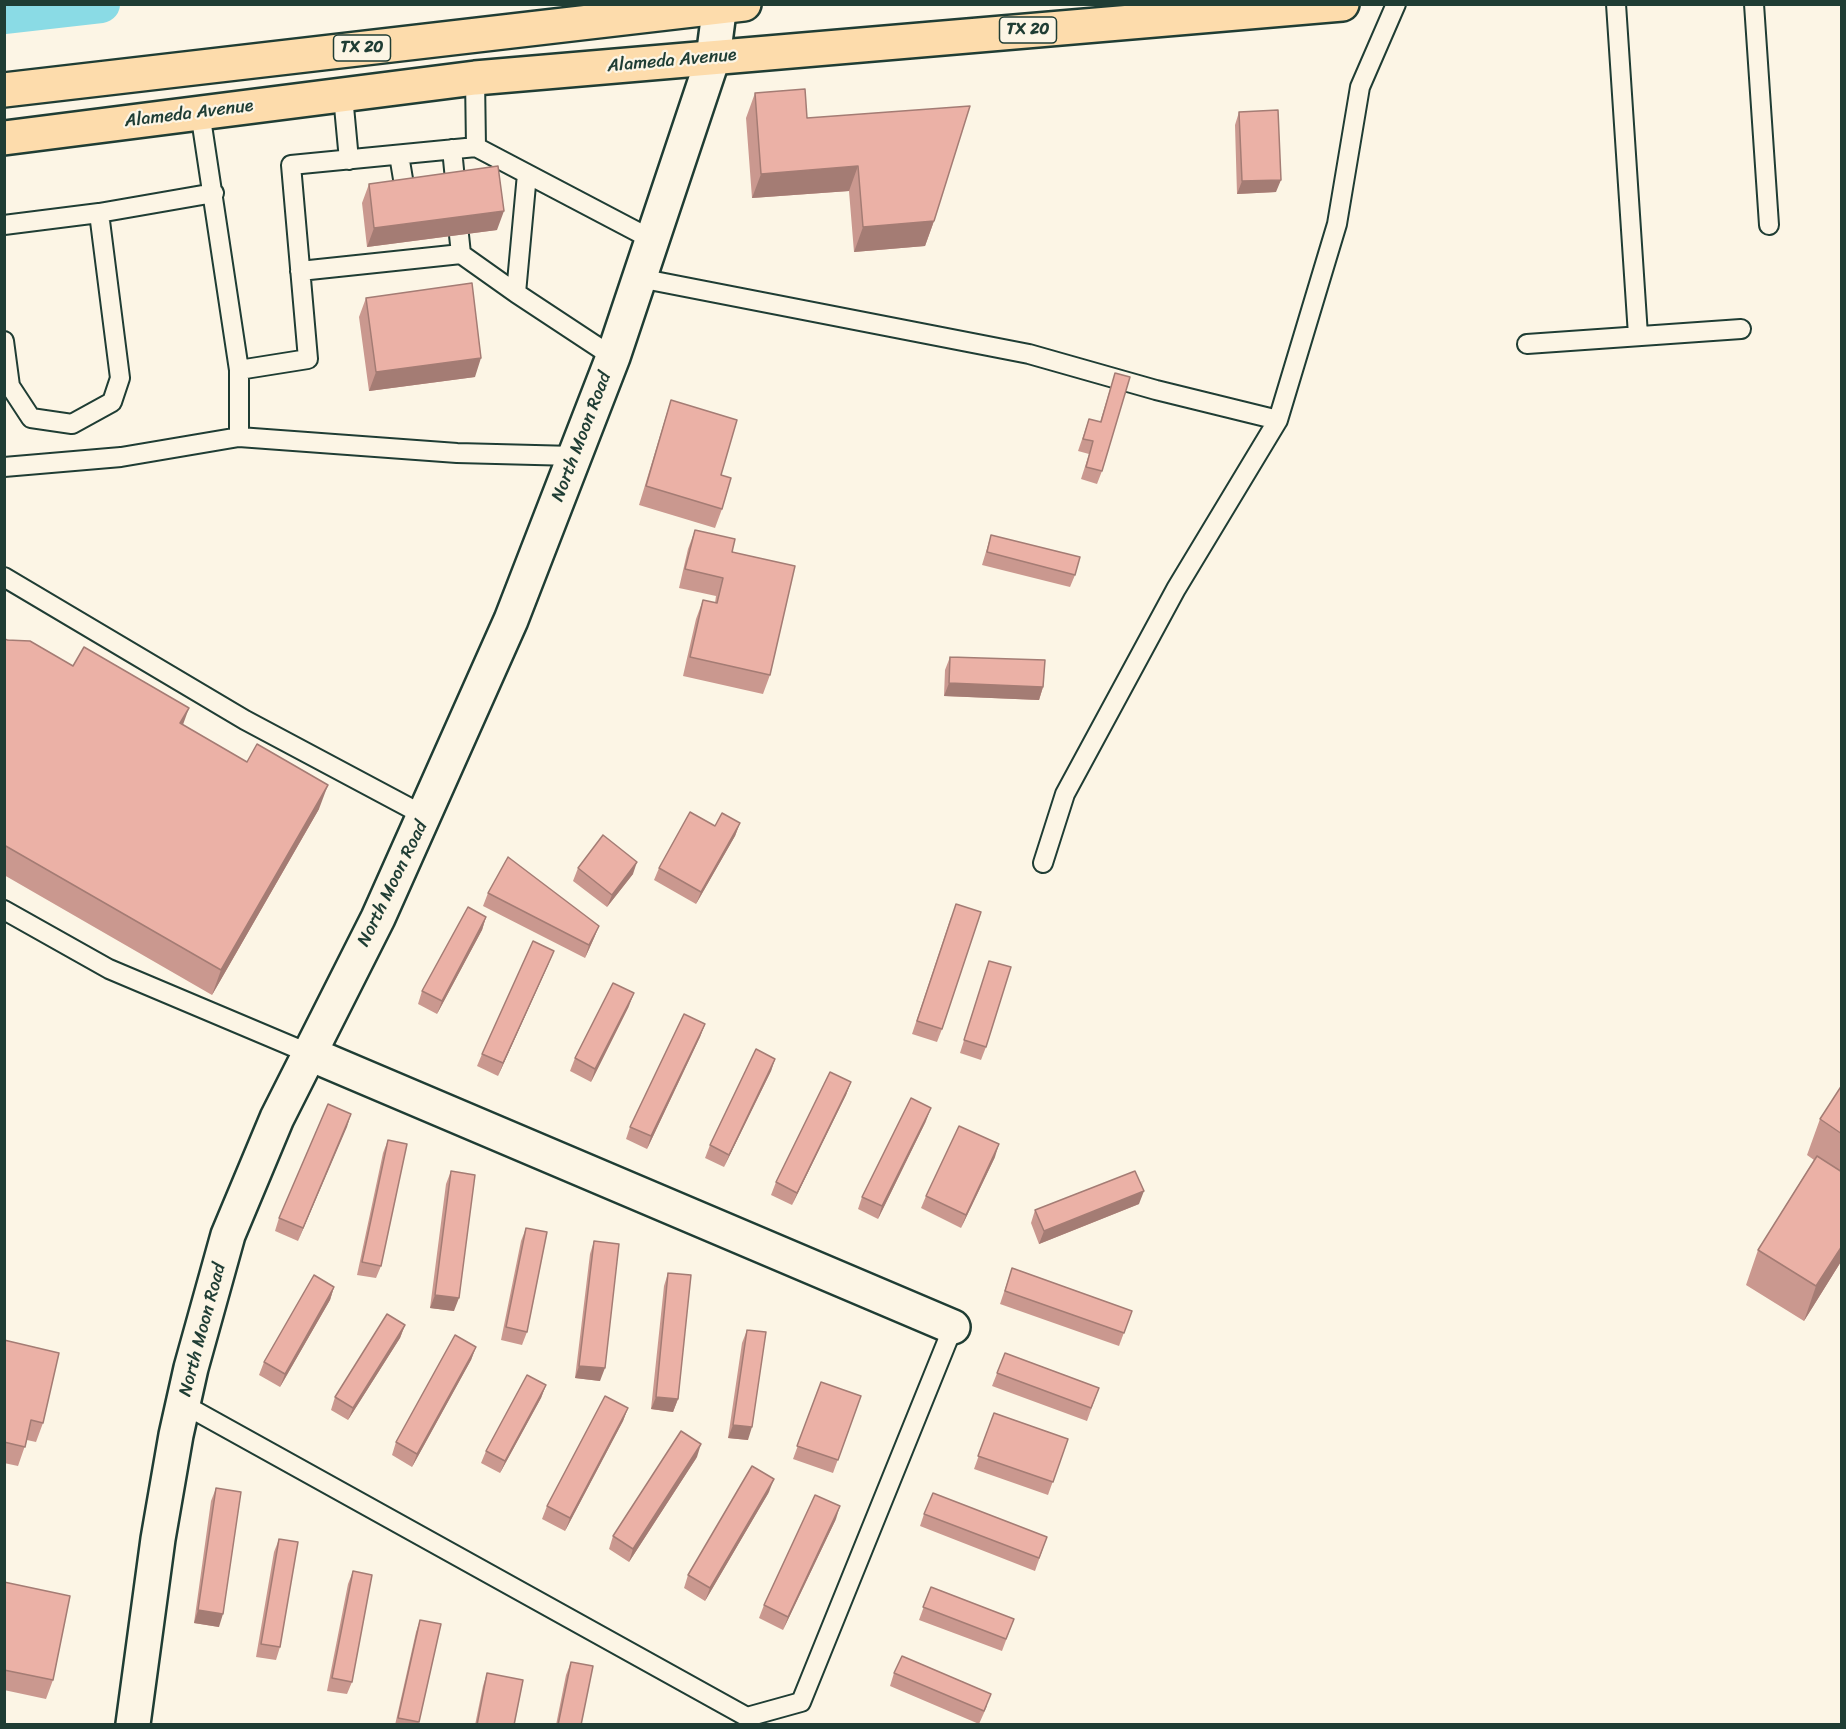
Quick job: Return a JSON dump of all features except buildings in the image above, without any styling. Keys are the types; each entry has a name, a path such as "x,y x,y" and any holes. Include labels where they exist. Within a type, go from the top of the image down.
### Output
{"main road":[{"name":"Alameda Avenue","path":"4,138 475,78 1342,4"},
{"name":"TX 20","path":"4,90 728,5"}],"street":[{"name":"North Moon Road","path":"133,1725 158,1539 183,1404 228,1235 277,1118 378,918 512,620 613,357 713,58 728,5"},
{"path":"308,1053 953,1327"}],"lane":[{"path":"1043,863 1065,794 1176,589 1278,420 1337,224 1360,87 1396,4"},
{"path":"1616,4 1638,335"},
{"path":"1754,4 1769,225"},
{"path":"475,78 476,147"},
{"path":"343,96 349,160"},
{"path":"200,112 239,369 239,437"},
{"path":"239,369 308,359 291,165 476,147 651,239"},
{"path":"452,149 456,190"},
{"path":"399,155 406,197"},
{"path":"516,292 527,174"},
{"path":"4,225 99,213 214,193"},
{"path":"4,341 10,386 32,418 72,424 112,402 120,378 99,213"},
{"path":"459,235 461,254"},
{"path":"300,271 412,250 461,254 613,357"},
{"path":"639,278 1029,354 1156,390 1278,420"},
{"path":"1527,344 1741,328"},
{"path":"4,467 121,457 239,437 457,453 574,456"},
{"path":"4,577 244,720 425,816"},
{"path":"4,910 109,969 308,1053"},
{"path":"183,1404 747,1717 801,1702 953,1327"}],"waterway":[{"path":"4,15 101,4"}]}
